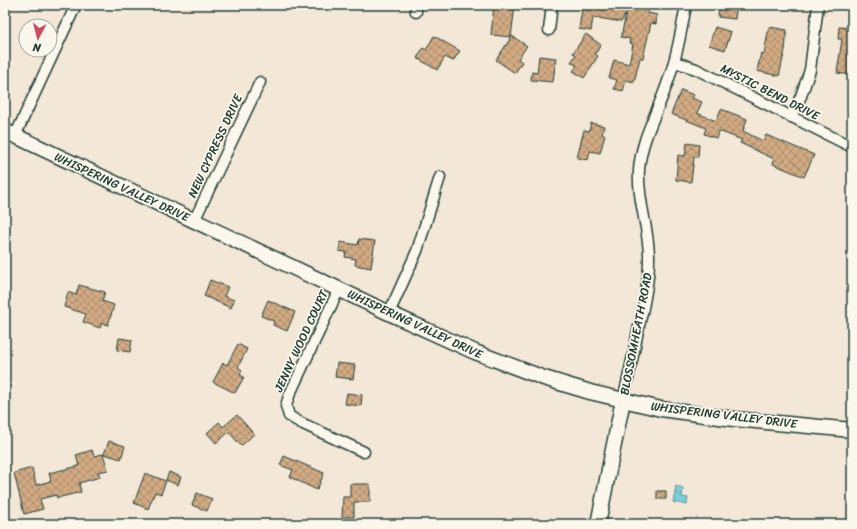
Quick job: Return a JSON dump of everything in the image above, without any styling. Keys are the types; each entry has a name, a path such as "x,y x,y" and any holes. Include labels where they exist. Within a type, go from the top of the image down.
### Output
{"street":[{"path":"10,133 76,5"},
{"path":"549,30 552,5"},
{"name":"BLOSSOMHEATH ROAD","path":"598,524 643,310 649,273 649,246 639,187 640,163 645,139 666,89 675,62 686,5"},
{"path":"791,116 801,96 810,70 818,5"},
{"name":"MYSTIC BEND DRIVE","path":"675,62 696,69 852,147"},
{"name":"NEW CYPRESS DRIVE","path":"194,221 260,82"},
{"name":"WHISPERING VALLEY DRIVE","path":"10,133 389,313 475,352 508,365 551,380 661,409 698,415 852,430"},
{"path":"389,313 417,251 440,177"},
{"name":"JENNY WOOD COURT","path":"339,289 295,382 286,406 289,416 364,452"}],"water":[{"path":"676,486 683,488 682,497 688,498 687,505 673,502"}],"building":[{"path":"494,5 515,5 511,37 491,35"},
{"path":"594,5 615,5 615,8 631,10 632,5 649,5 648,13 657,15 656,24 651,23 643,58 640,58 634,82 626,80 623,91 614,89 617,80 609,78 614,60 629,64 633,44 629,43 630,39 621,37 626,14 621,22 593,17 591,31 579,29 582,9 593,10"},
{"path":"719,5 737,5 735,19 718,17"},
{"path":"715,27 731,32 725,50 709,45"},
{"path":"769,27 787,30 785,50 779,76 757,71 761,53 764,54"},
{"path":"839,27 852,28 852,75 837,73 842,39 838,39"},
{"path":"586,34 601,45 595,54 598,56 584,78 573,71 577,66 571,62 576,55 573,53"},
{"path":"434,36 460,51 453,61 445,57 437,70 417,58 423,48 426,50"},
{"path":"512,36 527,46 518,59 522,62 515,73 496,60"},
{"path":"539,56 556,58 553,82 531,80 532,72 537,73"},
{"path":"681,90 694,95 692,98 702,102 697,113 716,121 721,109 747,119 743,131 763,141 766,135 814,155 804,177 773,164 774,159 740,143 742,140 719,131 716,138 704,134 706,128 671,114"},
{"path":"591,123 604,126 602,134 605,135 600,153 590,151 588,160 577,158 584,130 589,131"},
{"path":"687,143 699,145 698,157 694,157 691,182 676,180 678,155 685,156"},
{"path":"359,239 375,241 371,268 355,265 356,259 345,257 346,252 339,251 340,242 358,245"},
{"path":"210,280 228,287 224,296 234,300 231,308 204,296"},
{"path":"79,285 105,292 102,301 114,305 108,325 102,323 100,328 83,322 86,314 64,307 68,292 76,295"},
{"path":"268,300 295,312 287,331 273,325 274,321 261,316"},
{"path":"119,338 132,340 130,352 117,350"},
{"path":"238,344 247,349 238,367 242,370 240,375 244,377 235,393 213,382 223,363 227,365"},
{"path":"337,363 355,365 353,379 335,377"},
{"path":"347,393 362,395 361,406 345,404"},
{"path":"237,415 254,434 241,446 229,432 216,443 207,433 219,422 223,427"},
{"path":"109,441 125,446 121,459 104,454"},
{"path":"92,450 94,456 103,454 108,470 98,472 100,477 79,483 81,492 57,498 56,495 40,499 43,509 24,514 14,473 32,468 36,485 51,481 49,473 79,466 76,455"},
{"path":"284,456 324,473 317,490 290,477 293,470 280,465"},
{"path":"169,472 181,477 178,485 166,480"},
{"path":"145,473 166,481 161,494 155,492 148,509 134,503"},
{"path":"350,484 370,484 370,502 354,502 354,517 342,517 343,497 350,497"},
{"path":"657,491 666,491 666,499 657,499"},
{"path":"197,493 212,499 207,511 192,505"}]}
